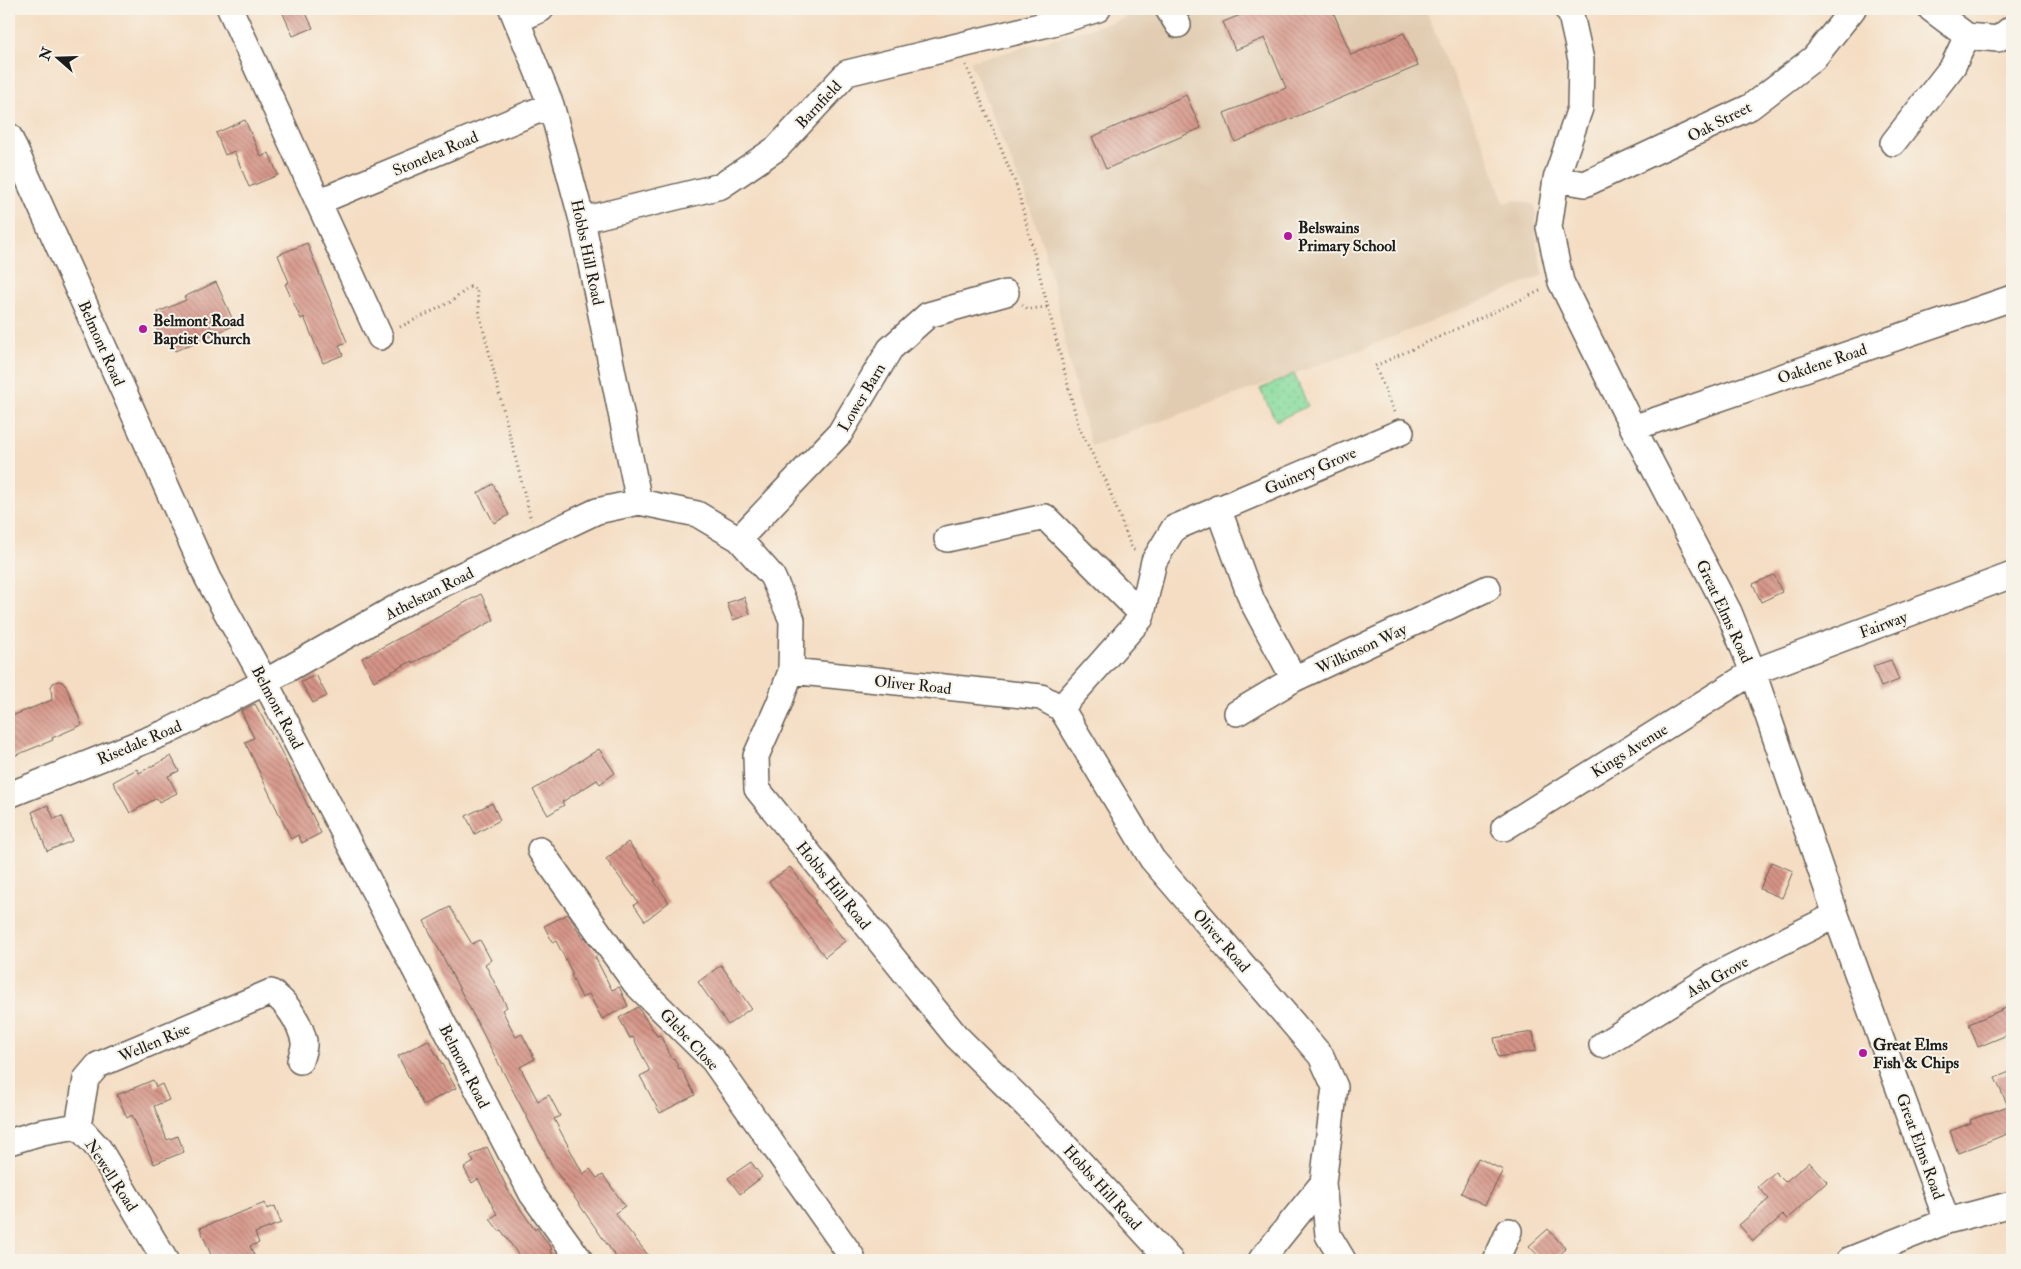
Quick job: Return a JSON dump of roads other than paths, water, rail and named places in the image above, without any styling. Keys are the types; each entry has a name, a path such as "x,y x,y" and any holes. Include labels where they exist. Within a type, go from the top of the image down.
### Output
{"street":[{"path":"230,9 380,337"},
{"path":"515,14 541,9"},
{"name":"Barnfield","path":"582,220 721,186 777,148 847,73 959,46 1054,15 1098,9"},
{"name":"Great Elms Road","path":"1567,9 1571,15 1581,60 1580,108 1556,179 1549,227 1561,282 1633,428 1729,612 1753,672 1836,915 1947,1221"},
{"name":"Oak Street","path":"1556,179 1585,184 1750,107 1814,58 1853,9"},
{"path":"1931,9 1966,36 1998,39 2012,28"},
{"name":"Hobbs Hill Road","path":"515,14 552,105 582,220 639,502"},
{"path":"1894,143 1953,66 1966,36"},
{"name":"Stonelea Road","path":"318,202 552,105"},
{"name":"Belmont Road","path":"9,136 208,579 265,682 532,1194 580,1260"},
{"name":"Lower Barn","path":"739,539 840,433 890,349 928,314 1006,292"},
{"name":"Oakdene Road","path":"1633,428 2012,298"},
{"name":"Guinery Grove","path":"1142,614 1154,561 1174,528 1401,432"},
{"name":"Hobbs Hill Road","path":"597,511 639,502 697,514 739,539 772,576 792,620 791,671 756,756 758,789 956,1036 1044,1123 1170,1260"},
{"path":"1218,508 1252,601 1294,679"},
{"name":"Athelstan Road","path":"265,682 413,598 597,511"},
{"path":"947,539 1045,517 1142,614 1061,708"},
{"name":"Fairway","path":"1753,672 2012,576"},
{"name":"Wilkinson Way","path":"1236,713 1294,679 1488,588"},
{"name":"Oliver Road","path":"791,671 1041,696 1061,708 1152,859 1321,1056 1335,1087 1323,1183 1328,1235 1343,1260"},
{"name":"Kings Avenue","path":"1504,828 1753,672"},
{"name":"Risedale Road","path":"9,795 167,732 265,682"},
{"name":"Glebe Close","path":"540,850 635,983 713,1060 853,1259"},
{"name":"Ash Grove","path":"1602,1045 1714,976 1836,915"},
{"name":"Wellen Rise","path":"78,1126 86,1079 98,1065 271,992 281,998 290,1008 304,1041 300,1060"},
{"name":"Newell Road","path":"9,1142 42,1132 78,1126 99,1149 165,1260"},
{"path":"1261,1260 1323,1183"},
{"path":"1848,1260 1947,1221 2012,1204"},
{"path":"1496,1260 1509,1231"}],"place":[{"name":"Belswains Primary School","path":"1288,236"},
{"name":"Belmont Road Baptist Church","path":"143,329"},
{"name":"Great Elms Fish & Chips","path":"1863,1053"}]}
